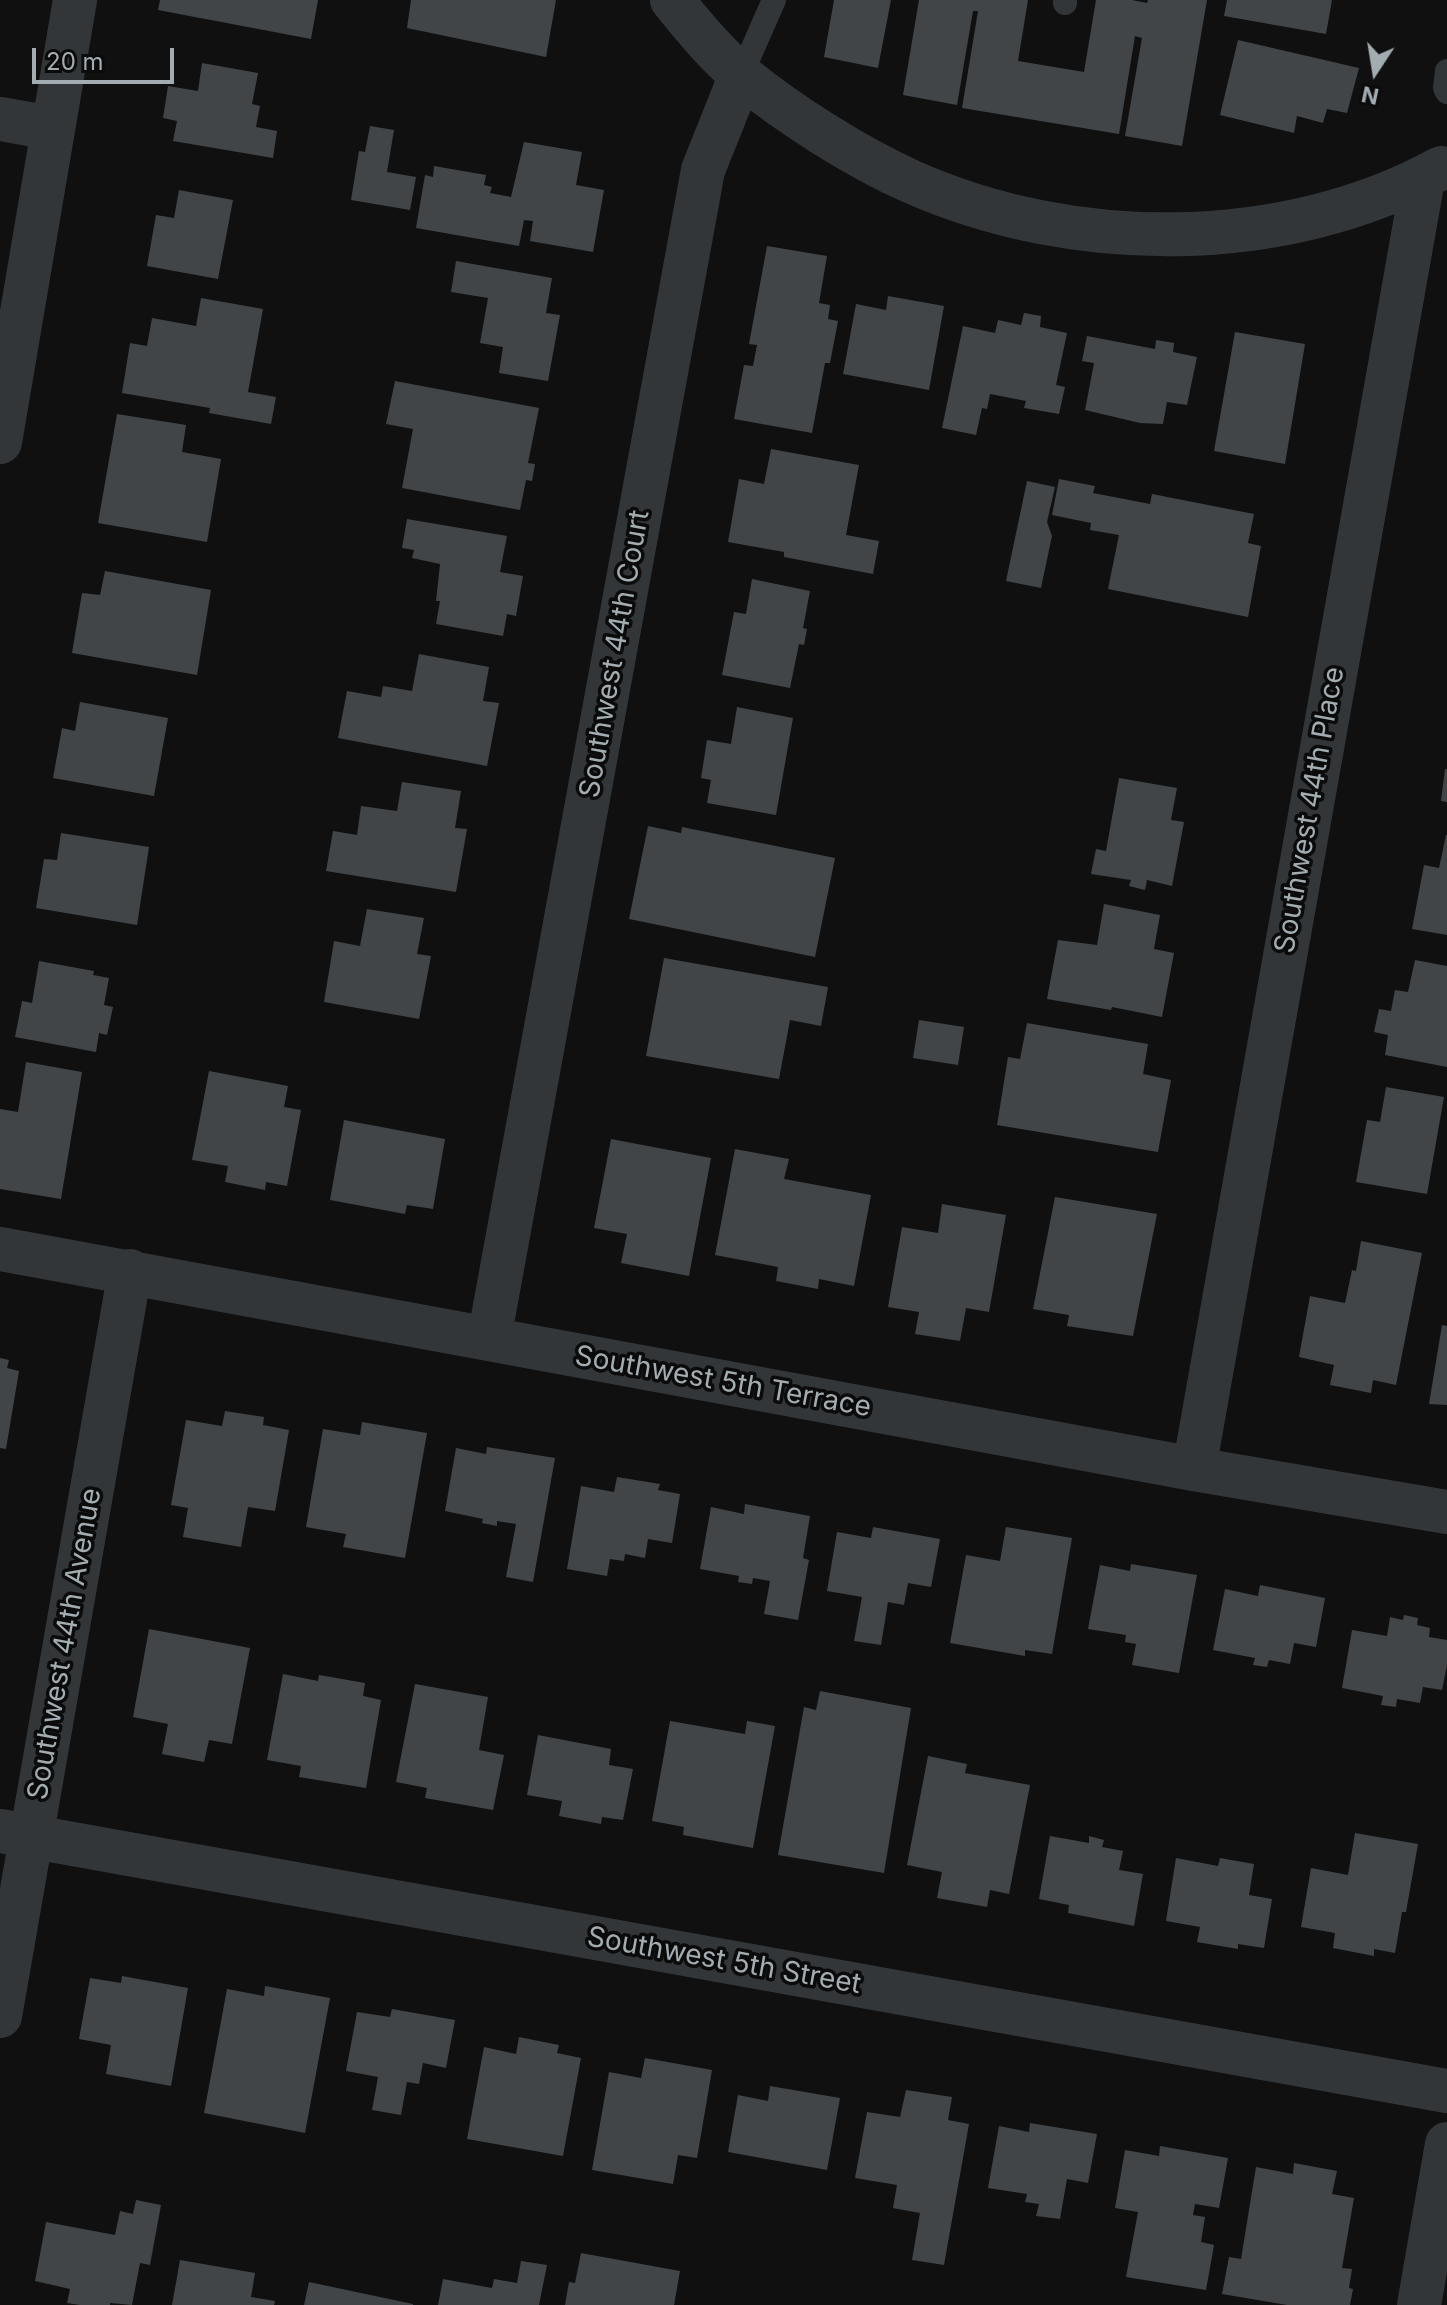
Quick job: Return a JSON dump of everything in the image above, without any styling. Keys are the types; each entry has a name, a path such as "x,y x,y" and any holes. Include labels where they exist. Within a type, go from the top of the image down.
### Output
{"street":[{"path":"0,442 75,0"},
{"path":"672,0 741,75 851,150 912,182 983,208 1052,224 1119,233 1181,235 1240,231 1302,220 1362,203 1435,172"},
{"name":"Southwest 44th Court","path":"489,1339 703,170 741,75"},
{"path":"0,119 52,128"},
{"name":"Southwest 44th Place","path":"1194,1469 1435,172"},
{"name":"Southwest 5th Terrace","path":"0,1249 1194,1469 1447,1512"},
{"name":"Southwest 44th Avenue","path":"0,2016 16,1833 130,1271"},
{"name":"Southwest 5th Street","path":"16,1833 1447,2091"},
{"path":"1419,2305 1447,2144"}],"lane":[{"path":"741,75 774,0"},
{"path":"1447,71 1447,92"}],"building":[{"path":"160,0 318,0 311,39 158,10"},
{"path":"411,0 556,0 546,57 407,28"},
{"path":"834,0 891,0 878,68 824,57"},
{"path":"919,0 1028,0 1018,61 1084,72 1096,0 1147,3 1148,0 1207,0 1182,146 1125,136 1142,38 1135,36 1119,134 962,108 978,11 973,11 957,105 903,95"},
{"path":"1227,0 1332,0 1326,34 1224,16"},
{"path":"1238,40 1359,68 1347,113 1327,109 1323,123 1297,116 1294,133 1220,115"},
{"path":"202,63 258,73 252,104 260,106 256,127 277,131 273,158 173,141 177,121 163,118 168,86 198,91"},
{"path":"370,126 394,130 387,172 416,177 410,210 351,200 359,151 365,152"},
{"path":"524,142 582,152 576,185 604,190 593,252 530,241 533,221 524,220 519,246 416,228 425,175 433,177 434,166 486,175 484,185 492,187 490,193 511,197"},
{"path":"179,190 233,200 218,279 147,266 156,215 174,218"},
{"path":"767,246 827,256 819,303 830,305 828,319 838,321 830,363 825,363 812,433 734,419 744,365 753,366 757,345 749,344"},
{"path":"456,261 552,278 546,313 560,315 548,381 499,373 503,347 480,343 488,298 451,292"},
{"path":"888,296 944,306 929,390 843,374 856,304 886,310"},
{"path":"201,298 263,309 248,392 276,397 271,424 209,413 210,408 122,393 130,343 147,346 152,318 196,326"},
{"path":"1024,313 1041,316 1040,327 1067,333 1056,385 1065,387 1059,414 1024,408 1026,401 990,394 987,409 982,408 976,435 942,428 963,326 995,333 998,320 1021,325"},
{"path":"1235,332 1305,344 1285,464 1214,451"},
{"path":"1087,336 1155,349 1156,340 1174,343 1173,352 1197,357 1187,405 1167,402 1163,424 1140,423 1085,410 1094,363 1082,361"},
{"path":"395,381 539,408 528,463 535,464 532,481 526,480 520,510 402,488 413,429 386,424"},
{"path":"117,414 186,425 182,452 221,459 207,542 98,523"},
{"path":"771,449 859,465 846,535 879,541 873,574 784,557 784,552 728,542 739,479 764,484"},
{"path":"1059,479 1095,486 1093,493 1150,504 1152,494 1254,514 1248,543 1261,546 1248,617 1108,589 1119,535 1090,530 1091,523 1052,515"},
{"path":"1027,481 1055,487 1047,522 1052,536 1041,588 1006,581"},
{"path":"407,519 507,536 500,572 523,576 516,616 507,614 503,636 436,624 440,601 436,601 440,564 412,558 414,550 402,548"},
{"path":"105,571 211,590 197,675 72,653 82,593 100,595"},
{"path":"752,579 810,591 803,628 807,629 804,645 799,644 790,688 722,675 734,612 746,614"},
{"path":"419,654 489,667 483,701 499,703 487,766 338,738 347,691 381,697 383,686 412,691"},
{"path":"80,702 168,718 154,796 53,778 62,728 75,731"},
{"path":"737,707 793,718 776,815 707,803 711,780 701,778 707,740 731,744"},
{"path":"1447,769 1447,802 1441,801"},
{"path":"1119,778 1177,788 1171,820 1184,822 1172,886 1147,880 1145,890 1129,886 1131,880 1091,874 1096,849 1106,851"},
{"path":"402,782 461,791 455,828 467,829 456,892 326,871 333,831 357,835 361,806 397,811"},
{"path":"648,826 681,833 682,827 835,858 815,957 629,919"},
{"path":"61,833 149,847 137,925 36,908 44,859 57,860"},
{"path":"1446,835 1447,935 1412,929 1424,865 1439,868"},
{"path":"1104,904 1160,915 1154,949 1174,953 1162,1017 1047,999 1058,940 1097,945"},
{"path":"367,909 424,918 417,954 431,956 419,1019 324,1002 334,941 360,946"},
{"path":"664,958 828,987 821,1026 790,1020 779,1079 646,1056"},
{"path":"1415,960 1447,966 1447,1067 1385,1055 1388,1035 1374,1032 1379,1009 1391,1011 1395,990 1408,992"},
{"path":"39,961 94,971 93,975 109,978 104,1005 113,1007 107,1035 99,1033 96,1052 15,1037 22,1001 32,1003"},
{"path":"919,1020 964,1027 958,1065 913,1058"},
{"path":"1027,1023 1148,1044 1143,1074 1171,1080 1158,1152 997,1125 1008,1057 1020,1059"},
{"path":"26,1062 82,1072 61,1199 0,1189 0,1109 18,1112"},
{"path":"209,1071 288,1086 284,1107 301,1110 287,1186 266,1182 265,1190 225,1182 228,1166 192,1160"},
{"path":"1386,1087 1444,1097 1427,1194 1356,1182 1367,1120 1380,1122"},
{"path":"344,1120 445,1139 433,1209 407,1205 405,1214 330,1200"},
{"path":"611,1139 711,1158 689,1276 621,1263 627,1234 594,1228"},
{"path":"735,1149 789,1159 784,1179 871,1195 854,1286 819,1279 818,1289 776,1281 778,1267 715,1255"},
{"path":"1055,1197 1157,1214 1133,1336 1067,1326 1069,1315 1033,1309"},
{"path":"942,1204 1006,1215 989,1312 966,1308 960,1341 915,1334 919,1312 888,1307 902,1227 938,1233"},
{"path":"1361,1241 1422,1253 1396,1385 1373,1380 1371,1393 1330,1385 1334,1365 1299,1357 1310,1296 1345,1303 1352,1270 1356,1271"},
{"path":"1442,1325 1447,1326 1447,1405 1429,1404"},
{"path":"0,1358 9,1360 7,1368 19,1371 6,1449 0,1448"},
{"path":"225,1411 264,1417 263,1425 289,1430 275,1511 248,1507 241,1547 183,1537 188,1508 171,1505 186,1420 222,1426"},
{"path":"362,1422 427,1433 405,1558 343,1547 346,1534 306,1527 323,1429 360,1435"},
{"path":"487,1447 555,1458 533,1582 506,1577 516,1524 497,1521 497,1526 482,1523 483,1519 445,1511 456,1448 486,1454"},
{"path":"617,1477 660,1484 658,1490 680,1494 672,1543 648,1539 645,1558 625,1554 624,1561 610,1559 607,1576 567,1569 581,1486 614,1492"},
{"path":"745,1504 810,1516 803,1558 809,1560 798,1620 764,1614 770,1581 753,1578 752,1584 738,1582 739,1576 700,1569 711,1507 744,1514"},
{"path":"873,1527 940,1539 931,1587 908,1583 904,1605 888,1602 881,1645 854,1641 862,1597 827,1591 837,1532 871,1538"},
{"path":"1006,1527 1072,1538 1052,1654 1025,1650 1025,1656 950,1643 966,1555 1000,1561"},
{"path":"1131,1564 1197,1575 1179,1673 1132,1665 1136,1644 1125,1642 1126,1635 1088,1629 1100,1565 1130,1571"},
{"path":"1260,1585 1325,1598 1316,1647 1294,1643 1290,1664 1269,1660 1267,1667 1253,1665 1255,1658 1213,1650 1225,1589 1258,1596"},
{"path":"1404,1615 1418,1618 1417,1625 1430,1628 1429,1637 1447,1640 1447,1665 1442,1690 1423,1687 1420,1703 1397,1699 1396,1707 1381,1705 1383,1696 1342,1688 1352,1630 1387,1636 1390,1617 1403,1620"},
{"path":"149,1629 250,1648 232,1744 209,1740 204,1762 162,1754 168,1724 133,1717"},
{"path":"283,1674 318,1681 319,1675 365,1683 363,1696 381,1700 366,1788 299,1777 301,1766 267,1760"},
{"path":"415,1684 488,1697 479,1750 504,1755 493,1810 425,1798 427,1788 396,1782"},
{"path":"820,1691 911,1708 884,1873 778,1855 804,1707 816,1710"},
{"path":"670,1721 745,1734 747,1721 775,1726 753,1848 683,1835 684,1827 652,1821"},
{"path":"538,1735 611,1749 609,1765 633,1769 623,1820 602,1817 601,1824 559,1816 562,1801 527,1795"},
{"path":"928,1756 967,1764 965,1773 1030,1785 1009,1894 990,1890 987,1907 937,1898 942,1872 907,1865"},
{"path":"1355,1833 1418,1844 1395,1953 1374,1949 1374,1956 1333,1948 1335,1933 1301,1927 1311,1868 1348,1875"},
{"path":"1050,1836 1089,1843 1089,1836 1104,1840 1102,1847 1123,1851 1119,1870 1143,1874 1134,1926 1068,1913 1069,1905 1039,1899"},
{"path":"1176,1858 1218,1866 1220,1858 1254,1864 1249,1895 1272,1899 1264,1948 1238,1944 1238,1949 1197,1942 1200,1927 1166,1921"},
{"path":"122,1976 188,1988 171,2086 106,2074 111,2045 79,2039 90,1978 121,1983"},
{"path":"265,1986 330,1998 305,2133 204,2113 227,1989 264,1996"},
{"path":"392,2009 455,2020 446,2068 423,2063 419,2084 407,2082 401,2115 372,2110 378,2077 346,2071 357,2012 390,2017"},
{"path":"519,2037 559,2045 557,2053 581,2058 563,2156 467,2139 484,2047 516,2054"},
{"path":"645,2058 712,2070 697,2158 678,2155 673,2184 592,2170 609,2072 641,2078"},
{"path":"770,2086 840,2098 827,2170 728,2152 738,2095 768,2101"},
{"path":"906,2090 952,2097 948,2120 969,2124 944,2265 912,2260 920,2213 893,2208 897,2185 855,2178 867,2112 900,2117"},
{"path":"1030,2123 1097,2134 1088,2183 1067,2179 1060,2219 1036,2216 1039,2204 1025,2202 1027,2194 988,2188 999,2126 1029,2132"},
{"path":"1160,2146 1228,2158 1219,2208 1195,2204 1193,2215 1205,2217 1201,2242 1214,2245 1206,2290 1126,2277 1138,2212 1115,2208 1125,2150 1159,2156"},
{"path":"1294,2163 1337,2171 1332,2194 1354,2198 1342,2268 1352,2269 1350,2305 1287,2305 1222,2294 1229,2257 1241,2259 1256,2167 1293,2174"},
{"path":"136,2200 161,2205 150,2265 140,2263 132,2305 67,2303 70,2289 35,2281 46,2222 115,2235 120,2211 133,2214"},
{"path":"581,2253 680,2271 674,2305 565,2305 569,2282 575,2283"},
{"path":"180,2260 255,2273 251,2297 275,2301 274,2305 172,2305"},
{"path":"521,2261 547,2265 539,2305 438,2305 443,2279 492,2288 494,2279 517,2283"},
{"path":"309,2282 413,2304 413,2305 304,2305"}]}
